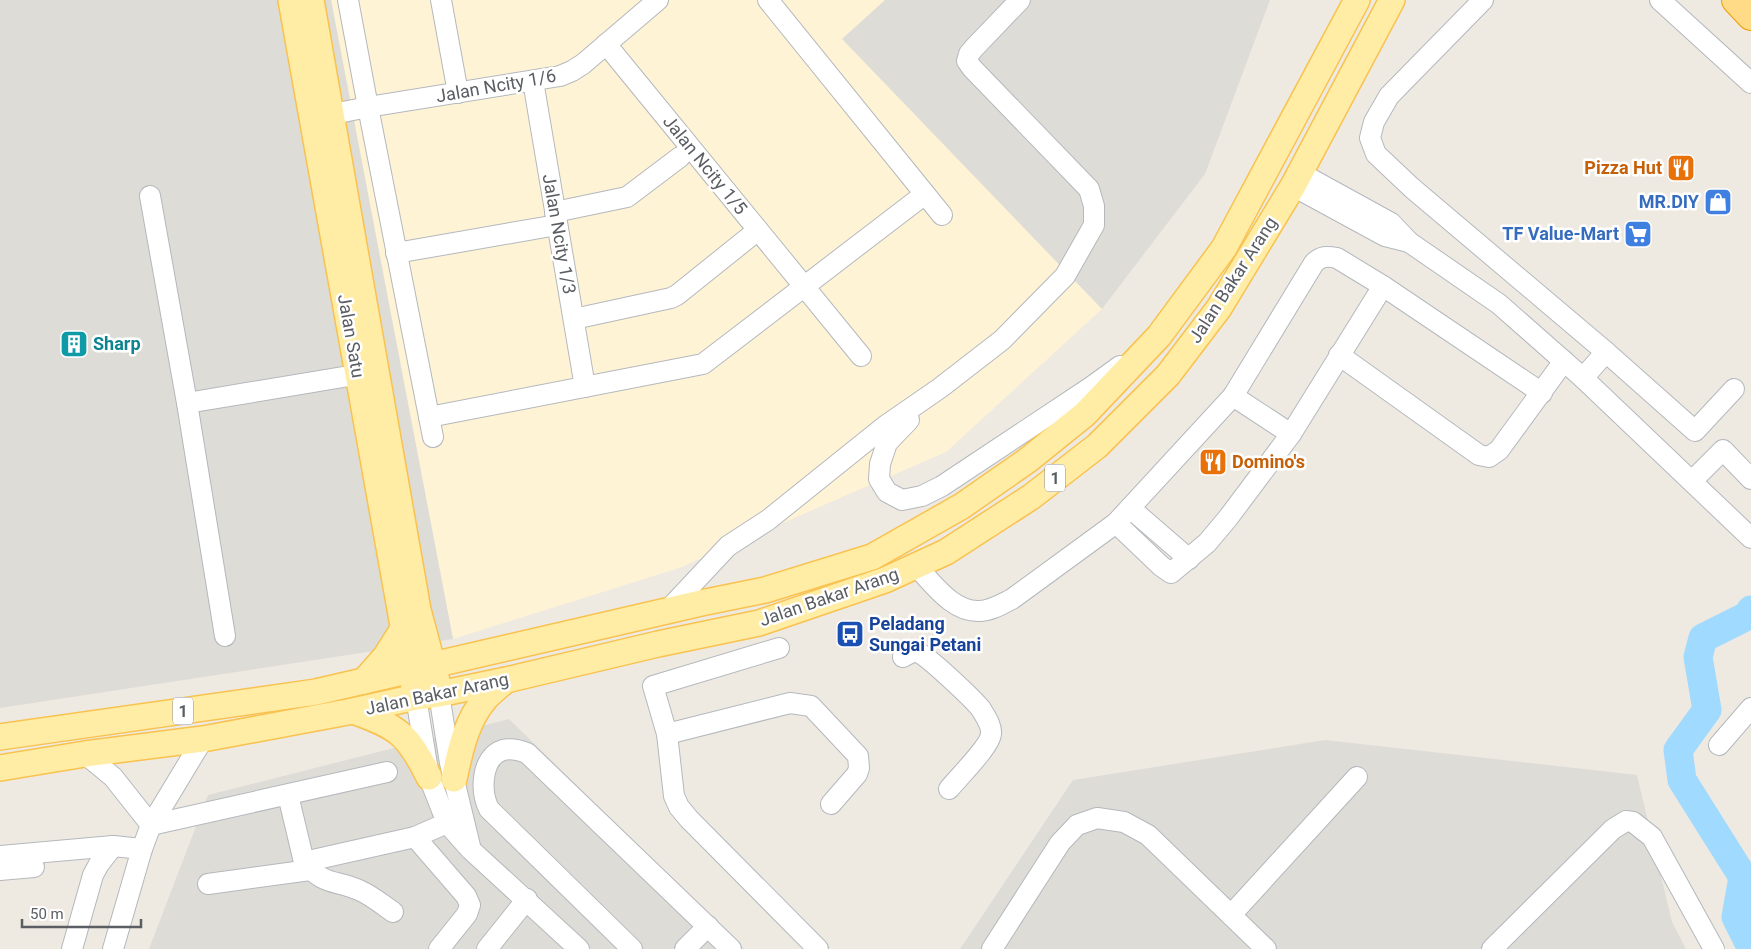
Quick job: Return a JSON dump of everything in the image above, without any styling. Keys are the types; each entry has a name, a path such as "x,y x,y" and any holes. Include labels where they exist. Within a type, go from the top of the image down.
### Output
{"highway":[{"path":"1736,0 1751,16"}],"main road":[{"name":"Jalan Satu","path":"290,0 322,117"},
{"name":"Jalan Satu","path":"312,0 322,117 411,619 428,695"},
{"name":"Jalan Bakar Arang","path":"0,737 316,692 668,610 765,590 872,557 962,506 1028,460 1085,414 1159,336 1224,248 1357,0"},
{"name":"Jalan Bakar Arang","path":"0,768 85,754 203,739 353,711 506,680 658,644 759,623 886,580 946,552 1031,497 1097,446 1161,381 1219,308 1297,180 1392,0"},
{"path":"364,681 386,656 411,619 455,649 473,655"},
{"path":"454,779 461,748 470,722 485,699 506,680"},
{"path":"353,711 382,721 402,734 418,754 429,777"}],"street":[{"path":"348,0 433,437"},
{"name":"Jalan Ncity 1/6","path":"322,117 368,107 560,76 572,71 658,0"},
{"path":"768,0 942,215"},
{"path":"668,610 728,546 768,520 886,426 940,388 1002,340 1065,276 1094,225 1094,206 1089,189 967,61 969,54 974,48 1020,0"},
{"path":"1483,0 1389,96 1374,122 1370,138 1376,154 1412,188 1606,352 1695,431 1734,389"},
{"path":"1660,0 1745,77 1744,86 1751,93"},
{"path":"446,1 458,93"},
{"name":"Jalan Ncity 1/5","path":"606,44 861,356"},
{"name":"Jalan Ncity 1/3","path":"533,80 585,387"},
{"path":"396,253 556,218 627,197 680,157"},
{"path":"1297,180 1392,223 1409,242 1466,279 1499,304 1584,378 1751,538"},
{"path":"429,417 703,364 925,194"},
{"path":"150,196 187,403 225,636"},
{"path":"574,319 671,298 758,230"},
{"path":"916,566 947,598 960,607 978,611 996,607 1012,599 1116,524 1233,396 1314,263 1320,258 1329,256 1338,258 1542,393"},
{"path":"1116,524 1160,566 1171,573 1190,559 1207,543 1228,518 1291,434 1382,286"},
{"path":"940,388 887,444 880,464 879,479 887,492 902,500 922,496 942,486 1091,387 1159,336"},
{"path":"1584,378 1606,352"},
{"path":"1339,355 1479,455 1489,456 1499,450 1564,361"},
{"path":"187,403 367,373"},
{"path":"1233,396 1291,434"},
{"path":"1692,481 1723,450 1751,479"},
{"path":"1130,508 1190,559"},
{"path":"779,648 653,686 667,734 674,796 679,807 818,949"},
{"path":"903,657 918,652 928,659 979,707 988,721 991,733 987,743 949,789"},
{"path":"428,695 429,777 447,823 471,850 580,949"},
{"path":"428,695 450,764 471,850"},
{"path":"667,734 790,703 812,706 858,756 858,774 831,804"},
{"path":"1720,745 1751,708"},
{"path":"113,949 142,849 151,825 203,739"},
{"path":"632,949 489,808 486,802 483,776 490,760 502,750 516,749 527,752 731,949"},
{"path":"85,754 113,777 151,825"},
{"path":"151,825 387,772"},
{"path":"1231,916 1357,777"},
{"path":"288,795 307,866 316,876 363,892 393,912"},
{"path":"992,949 1060,843 1077,825 1097,818 1124,822 1148,835 1266,949"},
{"path":"1492,949 1613,829 1626,821 1633,822 1652,837 1714,949"},
{"path":"208,884 307,866 415,836 447,823"},
{"path":"415,836 466,896 470,905 467,914 439,949"},
{"path":"0,856 113,846 142,849"},
{"path":"0,870 53,865 113,846"},
{"path":"72,949 93,874 113,846"},
{"path":"487,949 527,899"},
{"path":"685,949 708,926"}],"shaded area":[{"path":"0,0 331,0 453,639 0,708"},
{"path":"331,0 885,0 843,39 1102,309 946,452 679,568 453,639"},
{"path":"885,0 1270,0 1205,174 1102,309 842,39"},
{"path":"509,719 744,949 149,949 208,795"},
{"path":"1325,740 1637,775 1672,922 1686,949 960,949 1073,780"}],"waterway":[{"path":"1751,610 1747,616 1703,638 1698,657 1707,710 1678,750 1682,780 1743,877 1736,917 1751,947"}],"place":[{"name":"Pizza Hut","path":"1681,168"},
{"name":"MR.DIY","path":"1718,202"},
{"name":"TF Value-Mart","path":"1638,234"},
{"name":"Sharp","path":"74,344"},
{"name":"Domino's","path":"1213,462"},
{"name":"Peladang Sungai Petani","path":"850,634"}]}
